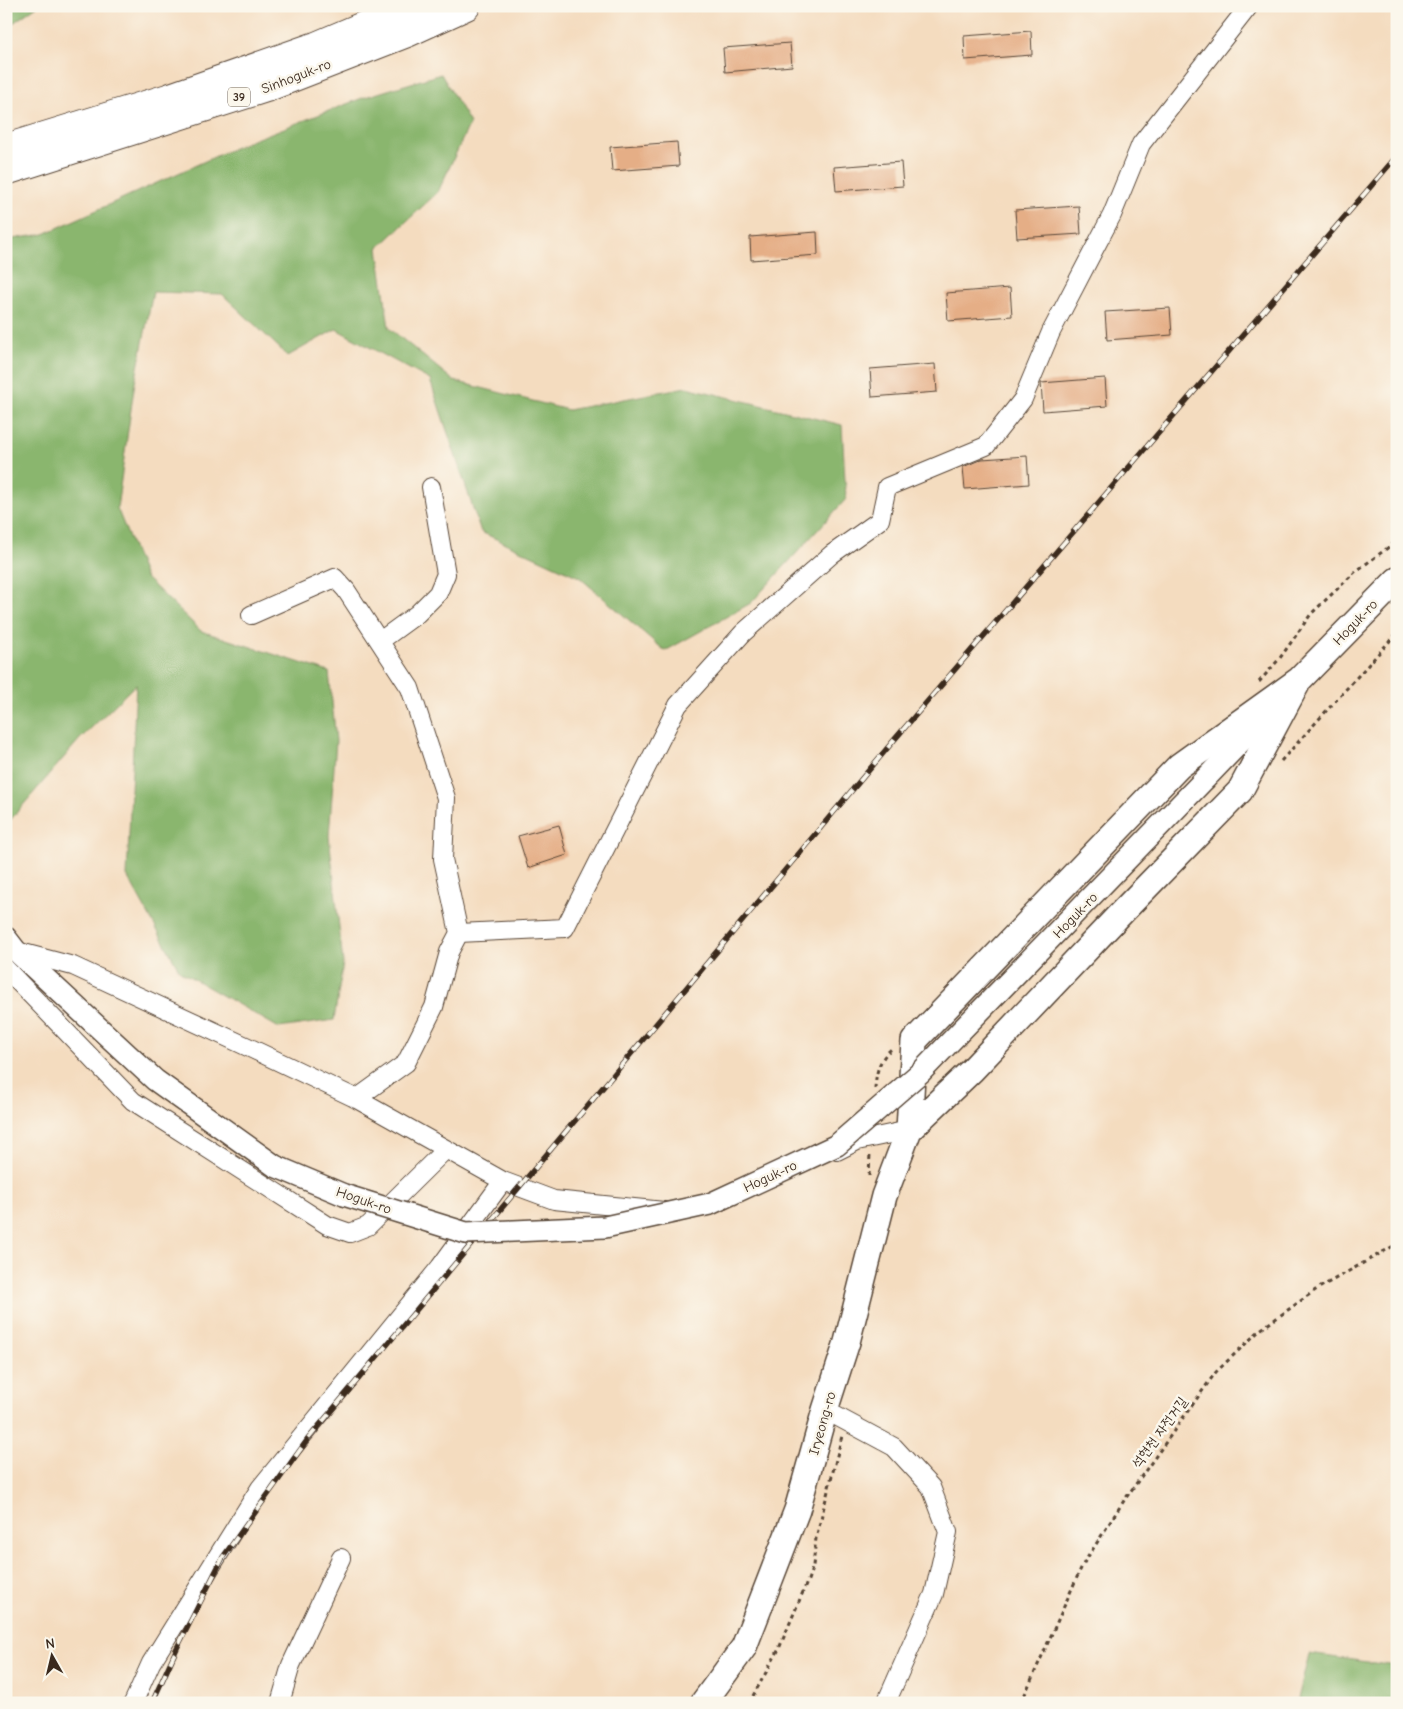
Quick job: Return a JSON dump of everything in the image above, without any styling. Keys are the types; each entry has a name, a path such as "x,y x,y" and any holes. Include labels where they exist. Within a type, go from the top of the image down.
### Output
{"highway":[{"name":"Sinhoguk-ro","path":"6,148 168,98 316,46 410,6"},
{"name":"Sinhoguk-ro","path":"6,171 266,88 407,33 466,6"}],"main road":[{"name":"Hoguk-ro","path":"1299,680 1397,580"},
{"path":"909,1130 914,1041 1179,766 1299,680"},
{"path":"909,1130 972,1070 1124,910 1240,792 1299,680"},
{"name":"Iryeong-ro","path":"703,1703 744,1647 835,1415 847,1342 884,1196 909,1130"}],"street":[{"path":"458,933 565,928 678,705 743,633 832,554 880,520 887,487 986,446 1023,399 1051,332 1112,215 1141,144 1249,6"},
{"path":"380,641 417,614 438,593 446,574 431,487"},
{"path":"252,615 335,578 346,590 410,688 446,798 443,859 458,933 449,952 434,1007 406,1063 356,1099"},
{"name":"Hoguk-ro","path":"9,953 155,1080 275,1166 344,1195 466,1233 605,1227 710,1204 837,1145 921,1072 1299,680"},
{"path":"446,1149 368,1226 350,1233 327,1225 133,1101 13,981 9,953 73,966 356,1099 446,1149 503,1181 554,1200 670,1212 802,1168 857,1141 909,1130"},
{"path":"133,1703 151,1663 260,1488 440,1267 503,1181"},
{"path":"835,1415 894,1447 931,1487 948,1532 934,1594 886,1703"},
{"path":"280,1703 291,1665 341,1558"}],"path":[{"path":"1278,763 1397,633"},
{"name":"석현천 자전거길","path":"1021,1703 1082,1566 1125,1499 1216,1372 1260,1330 1317,1289 1397,1244"},
{"path":"749,1703 778,1651 813,1566 835,1415"}],"green space":[{"path":"6,6 37,6 6,28"},
{"path":"441,74 470,123 438,192 378,248 389,328 454,381 568,410 686,387 842,425 846,499 751,603 665,651 579,577 481,532 430,380 336,329 288,356 222,294 153,292 134,388 117,508 145,577 201,631 329,672 336,741 329,836 343,963 334,1020 279,1028 180,971 127,876 136,684 79,740 6,825 6,240 44,234 245,143 365,97"},
{"path":"1309,1654 1397,1666 1397,1703 1297,1703"}],"building":[{"path":"1031,31 1032,55 965,60 964,36"},
{"path":"790,43 792,66 725,72 723,48"},
{"path":"677,142 679,166 612,171 610,147"},
{"path":"901,162 903,186 836,191 834,167"},
{"path":"1079,206 1081,234 1017,238 1015,210"},
{"path":"817,232 818,255 751,260 750,237"},
{"path":"1010,288 1012,316 948,321 946,293"},
{"path":"1170,308 1172,335 1107,340 1105,312"},
{"path":"935,364 937,392 872,397 870,369"},
{"path":"1105,378 1107,406 1043,411 1041,383"},
{"path":"1027,456 1029,484 965,489 963,467 982,459"},
{"path":"559,825 567,855 528,868 518,836"}],"railway":[{"path":"152,1703 177,1648 223,1557 308,1439 895,739 1397,156"}]}
